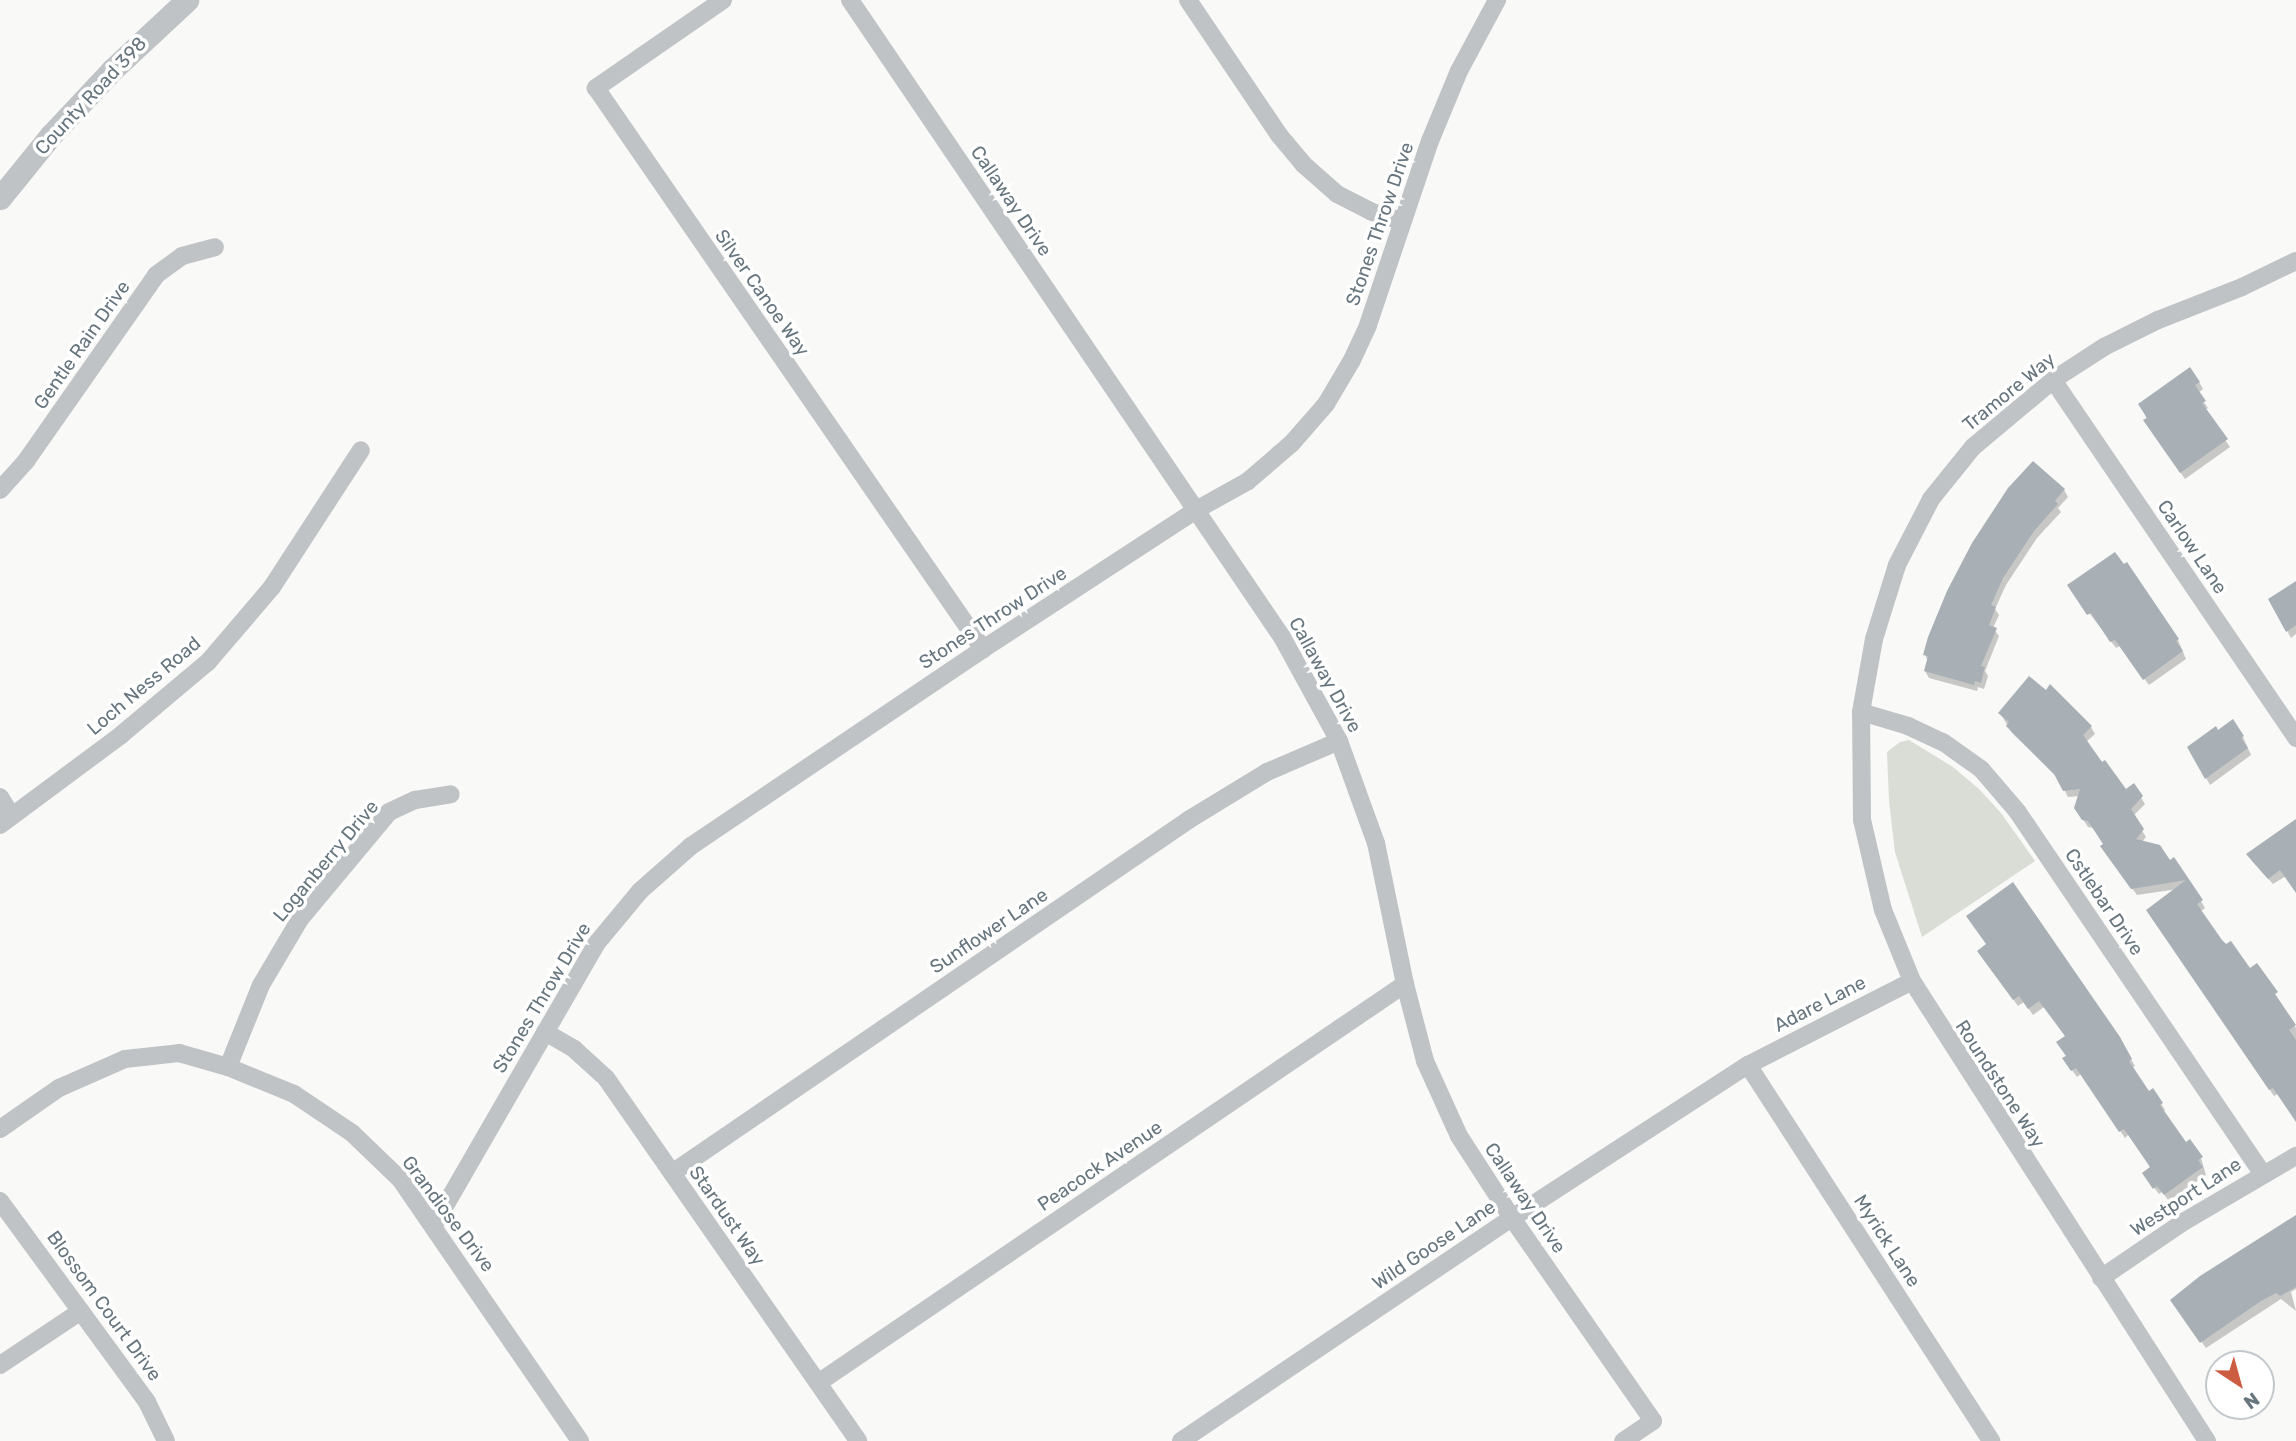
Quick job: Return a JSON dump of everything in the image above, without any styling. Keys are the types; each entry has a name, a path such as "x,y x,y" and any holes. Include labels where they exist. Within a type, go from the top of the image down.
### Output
{"street":[{"name":"County Road 398","path":"0,198 51,135 112,70 187,0"},
{"name":"Silver Canoe Way","path":"723,0 596,88 983,649"},
{"name":"Callaway Drive","path":"850,0 1282,637 1339,741 1376,843 1405,984 1425,1061 1459,1136 1512,1218 1653,1421 1623,1441"},
{"path":"1188,0 1279,135 1303,164 1338,194 1372,212 1401,221"},
{"name":"Stones Throw Drive","path":"434,1225 596,944 640,891 691,846 983,649 1196,510 1248,481 1292,443 1326,404 1352,360 1368,325 1401,221 1459,71 1497,0"},
{"name":"Gentle Rain Drive","path":"0,490 26,461 156,275 182,256 215,247"},
{"name":"Tramore Way","path":"1861,712 1874,639 1897,565 1931,499 1973,447 2053,380 2104,347 2158,320 2242,287 2296,261"},
{"name":"Carlow Lane","path":"2053,380 2296,738"},
{"name":"Loch Ness Road","path":"6,820 121,735 208,662 272,587 361,450"},
{"name":"Roundstone Way","path":"1861,712 1862,820 1883,910 1912,981 2207,1441"},
{"name":"Cstlebar Drive","path":"1861,712 1908,726 1943,742 1981,769 2017,811 2262,1173"},
{"name":"Sunflower Lane","path":"672,1173 1190,819 1267,772 1339,741"},
{"name":"Loganberry Drive","path":"228,1067 261,985 300,919 389,813 415,800 451,794"},
{"path":"0,797 6,820"},
{"name":"Adare Lane","path":"1748,1065 1912,981"},
{"name":"Peacock Avenue","path":"818,1383 1405,984"},
{"name":"Stardust Way","path":"545,1032 574,1049 606,1078 858,1441"},
{"name":"Grandiose Drive","path":"0,1129 59,1088 125,1059 179,1053 228,1067 294,1094 352,1133 400,1179 580,1441"},
{"name":"Wild Goose Lane","path":"1181,1441 1512,1218 1748,1065"},
{"name":"Myrick Lane","path":"1748,1065 1991,1441"},
{"name":"Westport Lane","path":"2101,1278 2262,1173 2296,1156"},
{"name":"Blossom Court Drive","path":"0,1201 147,1402 166,1441"},
{"path":"0,1365 80,1311"}],"shaded area":[{"path":"1909,740 1953,767 1979,789 2001,813 2035,861 1922,937 1895,852 1889,801 1887,752 1900,742"}],"building":[{"path":"2190,367 2200,382 2195,385 2206,401 2202,403 2228,439 2180,473 2143,420 2147,418 2138,404"},
{"path":"2033,461 2065,489 2055,501 2058,504 2034,531 2003,578 1991,605 1996,607 1989,625 1997,628 1981,666 1985,667 1981,683 1975,681 1974,685 1924,671 1928,656 1923,655 1928,637 1947,591 1972,543 2008,488"},
{"path":"2115,552 2124,564 2127,562 2179,639 2176,641 2183,651 2143,680 2115,640 2110,642 2091,613 2087,615 2067,585"},
{"path":"2296,581 2296,625 2286,632 2268,599"},
{"path":"2029,676 2046,690 2050,684 2092,726 2083,735 2102,762 2105,760 2126,789 2134,783 2143,796 2131,809 2144,829 2136,839 2160,845 2170,860 2174,857 2203,900 2197,904 2222,940 2226,944 2231,941 2250,968 2257,963 2278,992 2275,994 2296,1025 2289,1030 2296,1040 2296,1122 2273,1088 2269,1090 2146,910 2186,880 2131,889 2100,846 2103,844 2088,821 2082,820 2074,808 2080,789 2063,791 2054,774 2006,726 2009,722 1998,713"},
{"path":"2233,719 2248,748 2205,779 2187,747 2216,726 2218,730"},
{"path":"2296,819 2296,893 2280,870 2268,879 2246,854"},
{"path":"2013,882 2120,1037 2132,1059 2129,1061 2149,1091 2153,1088 2163,1103 2160,1105 2186,1142 2190,1139 2203,1157 2198,1160 2203,1167 2164,1195 2157,1186 2153,1189 2142,1173 2150,1167 2124,1129 2119,1132 2076,1068 2071,1071 2062,1058 2066,1056 2056,1042 2065,1036 2039,1001 2028,1009 2019,996 2013,1000 1977,951 1986,944 1966,916"},
{"path":"2296,1215 2296,1287 2280,1296 2276,1293 2261,1301 2200,1343 2170,1300 2200,1276"}]}
